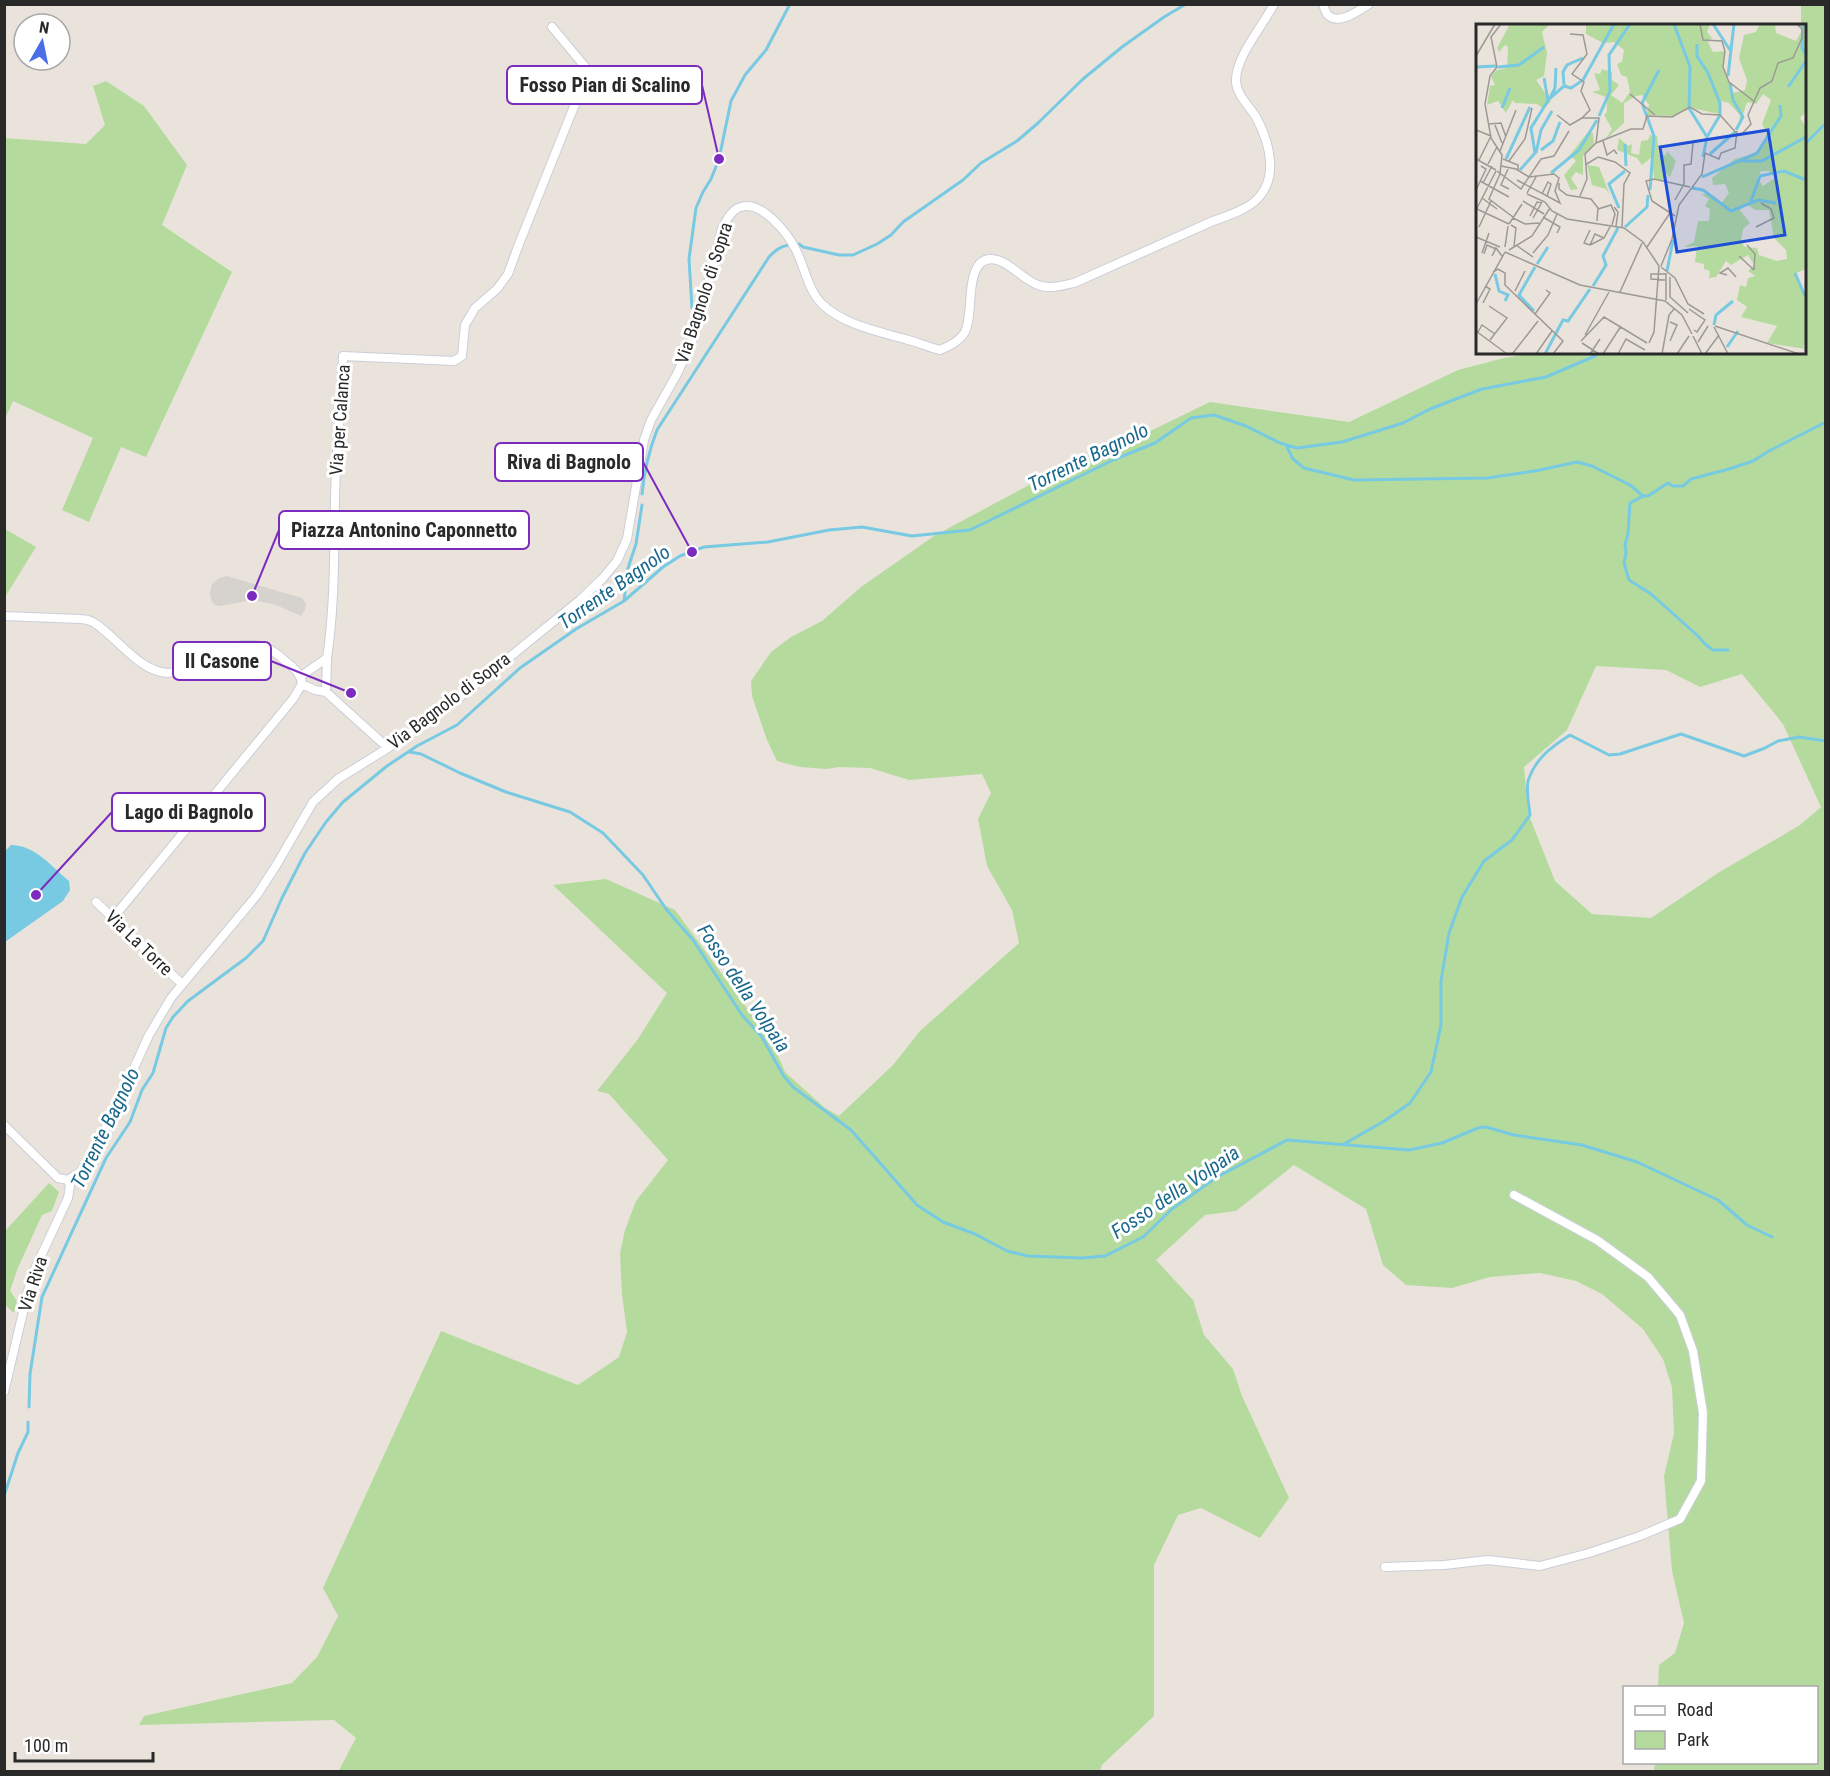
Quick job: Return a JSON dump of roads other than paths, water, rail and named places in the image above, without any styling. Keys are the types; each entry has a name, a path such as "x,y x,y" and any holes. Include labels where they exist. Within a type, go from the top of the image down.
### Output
{"street":[{"name":"Via Bagnolo di Sopra","path":"68,1180 80,1172 92,1154 149,1035 182,984 257,895 313,802 338,779 459,698 580,600 603,578 616,561 627,539 644,440 651,420 691,344 706,296 722,229 729,216 739,207 749,206 762,210 791,241 815,294 829,310 845,320 940,350 956,343 964,334 969,323 971,285 975,271 985,259 998,260 1031,282 1042,286 1055,287 1074,283 1254,202 1266,189 1270,158 1262,130 1237,88 1236,79 1238,66 1274,4"},
{"path":"1323,4 1327,14 1334,19 1340,19 1369,4"},
{"name":"Via per Calanca","path":"327,658 332,614 336,482 344,356 454,361 462,356 465,325 475,308 497,289 508,274 587,74 587,69 552,27"},
{"path":"4,616 92,621 134,656 155,670 170,673 186,669 201,659 236,645 256,644 278,653 302,680 315,690 326,692 387,748"},
{"path":"113,918 293,699 302,680 327,658"},
{"path":"326,692 327,658"},
{"name":"Via La Torre","path":"96,902 182,984"},
{"path":"4,1125 54,1174 63,1180 68,1180"},
{"name":"Via Riva","path":"4,1392 30,1283 68,1198 70,1186 68,1180"},
{"path":"1384,1567 1444,1565 1488,1560 1540,1566 1589,1553 1640,1536 1680,1519 1701,1481 1702,1413 1693,1352 1680,1315 1648,1277 1598,1240 1514,1195"}],"water":[{"path":"11,845 28,849 43,858 69,881 70,890 63,901 5,942 5,851"}],"waterway":[{"path":"692,308 689,259 696,208 719,159 731,101 745,75 766,50 790,4"},
{"path":"642,494 647,462 657,430 769,257 776,250 799,244 803,247 839,255 853,255 877,244 891,235 903,222 963,180 981,163 1017,141 1083,79 1122,47 1186,4"},
{"name":"Torrente Bagnolo","path":"1806,143 1826,123"},
{"name":"Torrente Bagnolo","path":"29,1407 30,1374 42,1297 106,1158 130,1122 142,1090 153,1073 166,1028 173,1017 188,1001 246,958 263,941 305,853 343,802 387,766 417,746 457,725 520,668 576,629 624,601 663,567 680,556 704,547 768,542 829,530 862,527 912,536 970,530 1113,460 1155,443 1191,418 1214,415 1297,448 1342,442 1403,423 1430,409 1482,389 1546,377 1598,354"},
{"path":"1286,445 1293,459 1304,468 1354,480 1487,478 1577,462 1592,466 1630,485 1643,496 1648,496 1668,483 1673,486 1683,486 1691,479 1753,461 1826,422"},
{"path":"1643,496 1630,503 1624,563 1629,580 1651,594 1713,650 1728,650"},
{"path":"624,601 628,568 636,544 642,505"},
{"path":"1344,1144 1410,1103 1431,1072 1441,1025 1441,981 1449,933 1462,897 1484,861 1512,840 1530,815 1528,781 1539,760 1550,749 1570,735 1609,755 1620,754 1681,734 1744,756 1778,741 1799,737 1826,741"},
{"name":"Fosso della Volpaia","path":"410,752 421,754 506,792 570,812 603,833 643,875 666,909 693,940 742,1015 762,1037 783,1075 793,1087 851,1130 917,1205 943,1222 975,1234 1007,1251 1028,1256 1082,1258 1105,1256 1143,1237 1172,1209 1217,1177 1287,1140 1409,1150 1442,1143 1486,1127 1514,1135 1582,1145 1637,1162 1718,1200 1747,1225 1772,1237"},
{"name":"Torrente Bagnolo","path":"4,1496 18,1453 28,1432 28,1422"}],"place":[{"name":"Fosso Pian di Scalino","path":"719,159"},
{"name":"Riva di Bagnolo","path":"692,552"},
{"name":"Piazza Antonino Caponnetto","path":"252,596"},
{"name":"Il Casone","path":"351,693"},
{"name":"Lago di Bagnolo","path":"36,895"}]}
